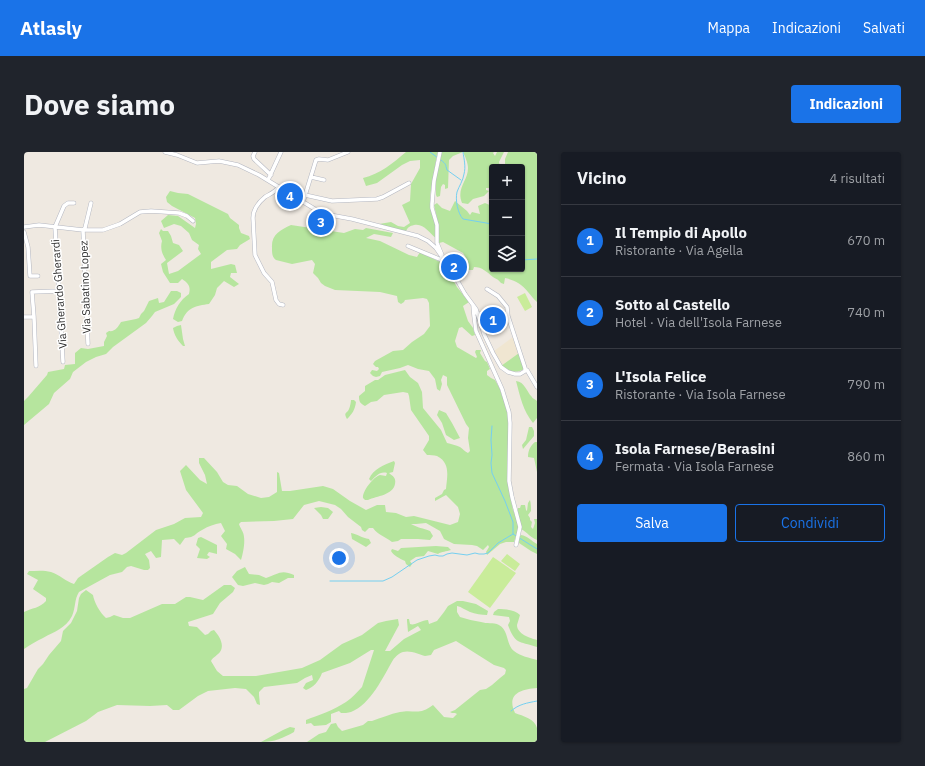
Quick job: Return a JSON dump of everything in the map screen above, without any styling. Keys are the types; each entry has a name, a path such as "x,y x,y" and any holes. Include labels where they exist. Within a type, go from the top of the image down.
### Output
{"street":[{"path":"165,152 178,155 198,163 216,161 243,167 322,212 423,238 432,245 453,273 473,305 478,314 484,334 501,367 505,371 520,374 525,371 525,368 508,316 507,307 498,296 487,289"},
{"path":"255,152 253,156 254,159 270,176"},
{"path":"268,180 281,152"},
{"path":"303,202 310,177 317,160 328,160 348,152"},
{"path":"440,154 433,187 432,208 437,225 437,243 443,260"},
{"path":"310,177 324,180"},
{"path":"305,195 332,200 377,199 409,183"},
{"path":"279,187 273,193 264,198 255,208 253,218 255,255 264,273 272,282 276,300 283,306"},
{"path":"55,227 64,206 68,203 74,203"},
{"path":"83,230 91,203"},
{"path":"24,227 39,225 83,230 103,230 120,224 137,213 144,211 179,213 187,216 192,221"},
{"name":"Via Gherardo Gherardi","path":"55,227 63,362"},
{"name":"Via Sabatino Lopez","path":"83,230 88,344"},
{"path":"24,232 29,251 30,276 38,276"},
{"path":"408,246 443,260"},
{"path":"36,366 32,292 59,291"},
{"path":"473,305 476,331 502,389 509,412 509,481 514,506 520,524 516,545"},
{"path":"478,314 497,314"},
{"path":"24,317 34,317"},
{"path":"527,370 537,387"}],"shaded area":[{"path":"513,337 519,353 501,366 494,351"}],"green space":[{"path":"406,152 438,152 430,196 431,209 436,225 436,238 421,225 411,226 406,231 379,224 391,222 398,226 404,227 410,223 402,205 410,201 411,184 420,168 420,160 410,161 402,165 377,183 366,186 363,178 381,171"},
{"path":"442,152 463,152 453,156 449,160 448,188 445,189 445,185 443,184 441,187 440,196 437,197 436,176"},
{"path":"463,152 494,152 493,153 495,156 497,152 504,152 499,164 489,164 489,188 486,188 486,190 489,191 484,196 473,199 468,204 462,203 460,193 467,173 467,162"},
{"path":"508,152 537,152 537,302 515,281 505,278 504,284 480,268 474,267 473,270 467,270 466,267 468,261 463,253 443,242 439,243 439,227 434,205 437,203 442,208 450,211 455,201 470,215 472,212 480,214 478,206 485,203 489,205 489,272 525,272 525,164 505,164 505,159"},
{"path":"170,191 188,194 228,214 230,218 239,225 241,233 249,236 250,239 240,245 237,249 227,250 211,262 211,269 231,264 235,265 237,273 231,273 230,277 239,284 234,287 224,281 217,288 215,295 209,304 192,308 186,313 182,321 178,322 173,319 174,315 181,302 190,291 187,283 182,279 178,283 170,283 163,272 161,264 166,260 161,249 162,241 159,233 161,229 163,231 168,231 173,243 179,245 183,251 167,263 169,274 178,271 201,254 198,249 199,245 192,240 189,233 181,226 174,224 164,228 161,221 168,215 178,216 195,228 196,224 195,218 167,202 166,197"},
{"path":"291,225 344,233 355,229 363,230 366,228 393,233 391,237 374,234 366,238 380,241 409,255 417,257 420,252 444,264 457,287 469,302 463,306 475,335 472,336 462,327 459,328 455,341 457,347 476,358 476,350 481,350 480,353 490,369 487,371 487,375 495,380 504,400 509,420 508,486 513,510 519,525 514,542 500,544 487,555 486,552 489,547 488,545 483,550 477,546 454,544 444,539 440,531 426,523 411,524 430,531 433,536 430,540 401,539 392,542 373,528 369,528 365,532 341,509 335,505 319,501 304,505 293,519 241,522 239,524 243,533 244,548 241,560 235,554 226,549 227,544 221,536 225,531 221,523 209,526 189,538 185,538 180,545 174,539 162,540 161,557 156,558 151,551 145,554 149,560 150,568 148,570 131,566 127,567 122,572 110,575 79,592 72,616 66,624 24,649 24,612 39,607 46,601 46,598 33,589 38,580 27,574 29,571 51,572 74,584 78,578 108,557 115,553 122,555 126,553 156,530 174,524 185,518 201,517 203,513 186,490 180,471 186,465 200,480 207,484 205,475 199,463 199,458 204,458 217,472 223,482 228,485 237,486 248,494 261,498 269,497 277,492 277,472 279,473 282,491 323,486 333,489 366,510 377,505 385,505 386,512 396,513 406,517 414,516 450,525 458,522 460,514 458,507 446,495 435,501 435,498 442,494 446,489 446,466 437,456 427,455 423,450 429,440 429,436 411,410 408,393 403,392 384,395 377,401 371,402 365,406 359,400 359,396 365,391 365,386 385,375 405,370 410,377 418,383 422,392 423,408 441,430 447,443 460,447 465,452 468,453 470,451 468,438 469,428 447,385 447,377 443,375 440,391 437,389 435,379 429,371 408,365 382,372 380,376 376,377 370,373 372,370 377,371 379,369 373,364 375,361 393,351 403,350 424,334 430,326 429,303 427,299 405,300 401,304 398,302 397,296 380,292 335,290 321,283 313,273 315,264 312,260 292,264 276,260 272,253 273,240 280,231"},
{"path":"171,291 181,293 181,297 174,304 155,312 146,323 113,347 106,354 86,362 73,372 70,379 54,393 49,404 24,425 24,401 48,372 64,369 65,365 75,364 75,353 81,348 88,349 104,346 107,336 106,333 115,330 121,322 139,318 149,301 158,298 159,303 164,302"},
{"path":"525,293 532,307 525,311 517,297"},
{"path":"181,325 185,346 183,346 178,340 173,328"},
{"path":"519,353 524,369 512,371 501,366"},
{"path":"516,381 521,383 537,401 537,418 533,423 524,408"},
{"path":"351,400 356,402 356,405 353,412 347,419 345,414 348,411"},
{"path":"439,410 446,413 460,438 454,440 446,435 442,423 437,415"},
{"path":"529,427 532,427 534,436 523,449 522,445 526,440"},
{"path":"535,442 537,442 537,472 534,458 528,457 528,453"},
{"path":"394,461 393,472 389,473 395,479 394,488 384,495 365,500 363,498 364,492 371,482 377,476 386,476 387,473 380,473 371,481 369,479 373,473 386,464"},
{"path":"530,500 531,511 528,515 532,522 531,527 533,529 535,523 534,519 537,519 537,540 521,529 518,515 518,508 520,508 521,505 525,505 527,511"},
{"path":"314,508 328,508 333,512 328,519 323,519"},
{"path":"351,533 369,539 371,543 366,547 352,539"},
{"path":"521,535 528,537 537,544 537,554 519,543"},
{"path":"201,537 217,545 217,554 209,552 207,555 210,557 207,559 197,558 200,549 196,545 198,538"},
{"path":"436,546 448,547 451,550 438,554 428,551 424,556 416,557 410,561 412,564 410,567 405,561 395,556 391,551 392,549 398,551 401,548"},
{"path":"507,554 520,564 515,571 501,561"},
{"path":"493,557 516,573 490,608 468,592"},
{"path":"245,567 249,574 259,575 266,578 286,572 294,575 294,578 288,578 279,583 272,582 264,585 255,583 243,586 238,585 232,577 237,571"},
{"path":"224,585 231,585 235,588 233,592 220,603 213,614 188,622 189,626 197,627 205,635 214,630 218,635 222,646 219,653 211,661 217,671 223,676 256,676 302,668 320,660 342,644 362,635 378,623 398,619 399,625 385,651 390,651 404,639 421,630 418,626 408,632 407,619 409,619 410,624 428,620 429,624 437,621 448,606 457,601 476,604 488,611 487,615 472,613 457,606 457,612 460,617 499,625 504,630 511,648 516,653 537,660 537,688 521,691 512,701 515,713 528,718 536,725 537,742 307,742 319,734 326,732 331,724 336,723 342,731 363,725 368,721 396,713 405,711 416,712 433,705 444,717 453,718 457,714 450,712 455,710 480,690 486,689 492,685 505,674 506,670 494,665 456,641 434,650 431,655 425,656 414,652 400,653 393,660 381,682 365,703 351,712 341,713 339,711 331,714 331,722 326,725 314,726 311,723 306,724 306,720 337,707 348,700 362,687 374,650 371,650 350,663 322,673 316,683 306,690 303,688 306,683 313,680 312,675 297,683 264,687 259,692 260,705 257,704 254,697 246,689 235,688 208,691 198,696 179,710 173,710 167,705 117,705 98,712 86,721 45,742 24,742 24,689 27,688 38,669 61,641 63,631 71,623 77,611 79,598 86,590 93,595 98,607 106,618 114,615 123,618 130,618 162,604 175,604 186,597 203,600"},
{"path":"498,609 518,613 520,615 517,625 519,631 524,635 537,640 537,647 515,639 508,625 510,621 509,617 493,615"},
{"path":"290,727 295,728 294,732 279,739 261,742 283,730"}],"waterway":[{"path":"430,152 438,158"},
{"path":"463,152 465,171 456,195 458,210 463,219 489,223"},
{"path":"441,160 445,164 447,170 461,180"},
{"path":"525,260 537,259"},
{"path":"492,426 492,473 513,522 513,534 537,549"},
{"path":"330,581 383,581 392,577 417,560 429,556 443,556 452,553 467,555 475,553 488,553 498,543 513,534"},
{"path":"511,711 520,705 537,701"}],"place":[{"name":"Isola Farnese/Berasini","path":"290,196"},
{"name":"L'Isola Felice","path":"321,222"},
{"name":"Sotto al Castello","path":"454,267"},
{"name":"Il Tempio di Apollo","path":"493,320"}]}
